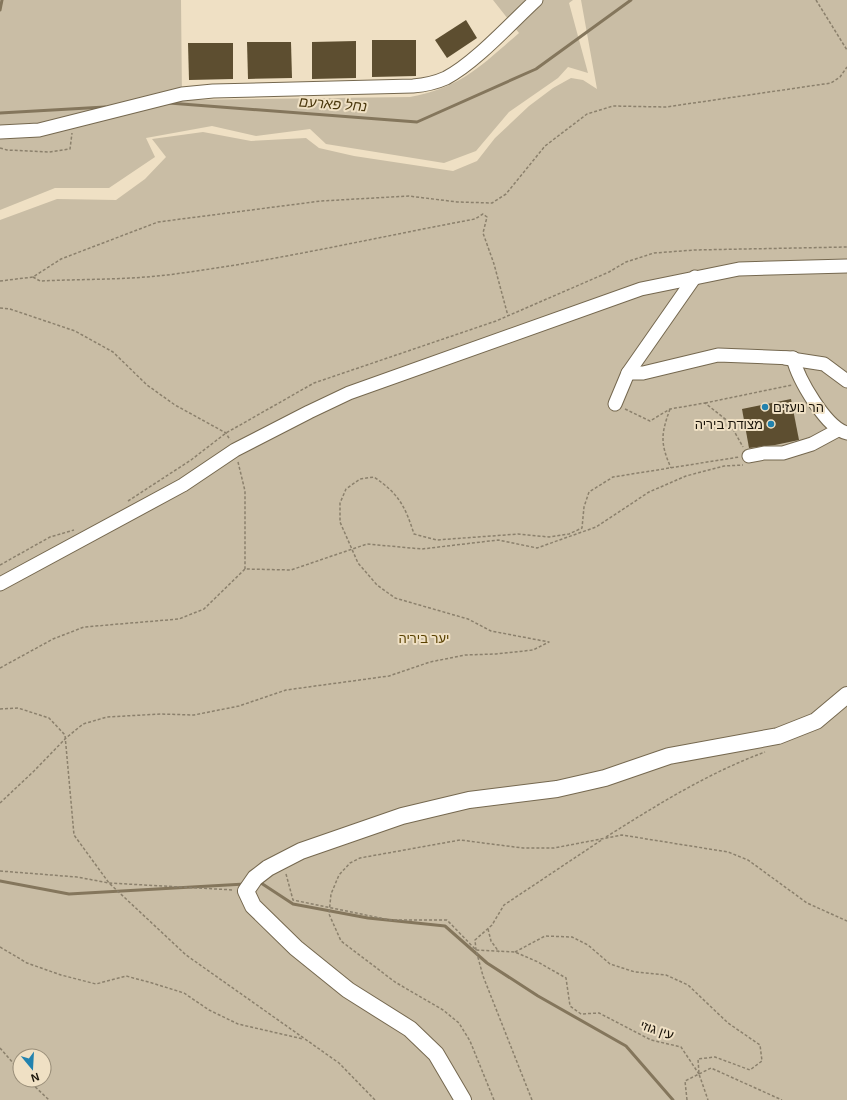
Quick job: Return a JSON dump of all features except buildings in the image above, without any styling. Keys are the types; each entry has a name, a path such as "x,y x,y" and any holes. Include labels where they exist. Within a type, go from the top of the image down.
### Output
{"main road":[{"path":"463,1100 436,1054 410,1029 348,990 296,948 253,906 246,891 255,878 268,868 301,851 410,815 469,800 557,789 605,778 669,756 778,736 816,721 847,695"}],"street":[{"path":"0,132 38,130 74,123 182,94 213,91 413,86 431,84 446,78 473,58 536,0"},
{"path":"0,584 183,485 235,450 350,393 641,289 739,269 847,266"},
{"path":"615,404 628,373 694,277"},
{"path":"628,373 649,372 718,355 793,358"},
{"path":"775,357 793,358 824,364 847,381"},
{"path":"749,456 764,453 782,453 812,444 843,432 807,392 795,369 793,358"}],"path":[{"path":"816,0 847,50"},
{"path":"0,281 33,277 61,259 158,222 321,201 387,197 409,196 457,202 492,203 506,194 545,146 587,114 613,106 666,107 831,83 840,76 847,67"},
{"path":"0,148 7,150 49,152 70,148 74,123"},
{"path":"33,277 40,281 118,279 167,275 287,255 475,219 483,214 487,217 483,233 494,264 508,316"},
{"path":"124,503 191,460 226,433 314,383 508,316 609,272 626,262 654,253 694,250 847,247"},
{"path":"0,308 10,309 75,331 113,352 147,385 175,405 226,433 235,450 245,491 245,569"},
{"path":"615,404 650,421 670,409 791,385 796,390"},
{"path":"0,668 53,639 84,627 179,619 204,609 245,569 290,570 367,544 422,549 498,540 538,548 596,527 649,492 686,476 724,466 752,465 749,456 729,422 706,403"},
{"path":"670,409 663,431 663,448 671,468"},
{"path":"0,803 66,738 83,724 107,717 161,714 194,715 240,706 286,690 389,676 430,662 465,655 496,654 533,650 549,642 490,631 468,619 395,598 372,580 358,563 340,522 340,503 346,489 360,480 374,477 386,485 402,502 414,534 438,540 518,534 549,537 562,535 582,528 584,507 589,492 613,477 731,457 749,456"},
{"path":"0,565 50,537 77,530"},
{"path":"0,709 18,708 49,718 65,735 74,835 108,883 186,955 339,1063 375,1100"},
{"path":"532,1100 484,976 474,940 492,925 504,905 660,803 734,764 767,751"},
{"path":"494,1100 470,1041 459,1023 443,1010 395,982 341,941 330,914 331,894 339,875 350,863 360,858 460,840 523,848 554,848 622,835 728,852 748,860 807,903 847,921"},
{"path":"281,861 285,868 292,900 330,909 390,920 447,920 476,950 515,952 545,936 572,937 588,945 610,964 635,972 666,975 688,984 728,1023 760,1045 761,1050 762,1061 750,1070 715,1057 698,1060 699,1074"},
{"path":"0,871 77,877 108,883 246,891"},
{"path":"488,929 491,941 499,952"},
{"path":"0,947 27,963 61,975 96,984 126,976 152,983 184,993 209,1010 238,1024 305,1039"},
{"name":"עין גוזי","path":"515,952 538,962 566,978 570,1006 581,1014 598,1013 651,1040 681,1047 699,1074 708,1100"},
{"path":"0,1048 12,1062"},
{"path":"687,1100 685,1081 711,1068 782,1100"},
{"path":"36,1088 49,1100"}],"green space":[{"path":"0,0 181,0 182,100 410,97 428,93 443,88 470,74 519,33 493,0 573,0 569,3 588,73 568,67 558,78 509,112 476,151 444,163 326,144 310,129 256,136 212,126 146,138 155,157 109,188 55,188 0,210"},
{"name":"יער ביריה","path":"581,0 847,0 847,1100 0,1100 0,220 57,199 116,200 145,179 166,157 152,139 203,132 251,141 306,138 319,148 354,156 453,171 477,161 495,138 529,106 553,88 571,78 583,80 597,89"}],"waterway":[{"path":"0,10 2,0"},
{"name":"נחל פארעם","path":"169,103 417,122 536,69 631,0"},
{"name":"נחל פארעם","path":"0,113 105,107"},
{"path":"0,881 69,894 245,884"},
{"path":"258,883 261,883 293,904 368,918 445,926 487,963 538,996 626,1046 673,1100"}],"place":[{"name":"הר נועזים","path":"765,407"},
{"name":"מצודת ביריה","path":"771,424"}]}
